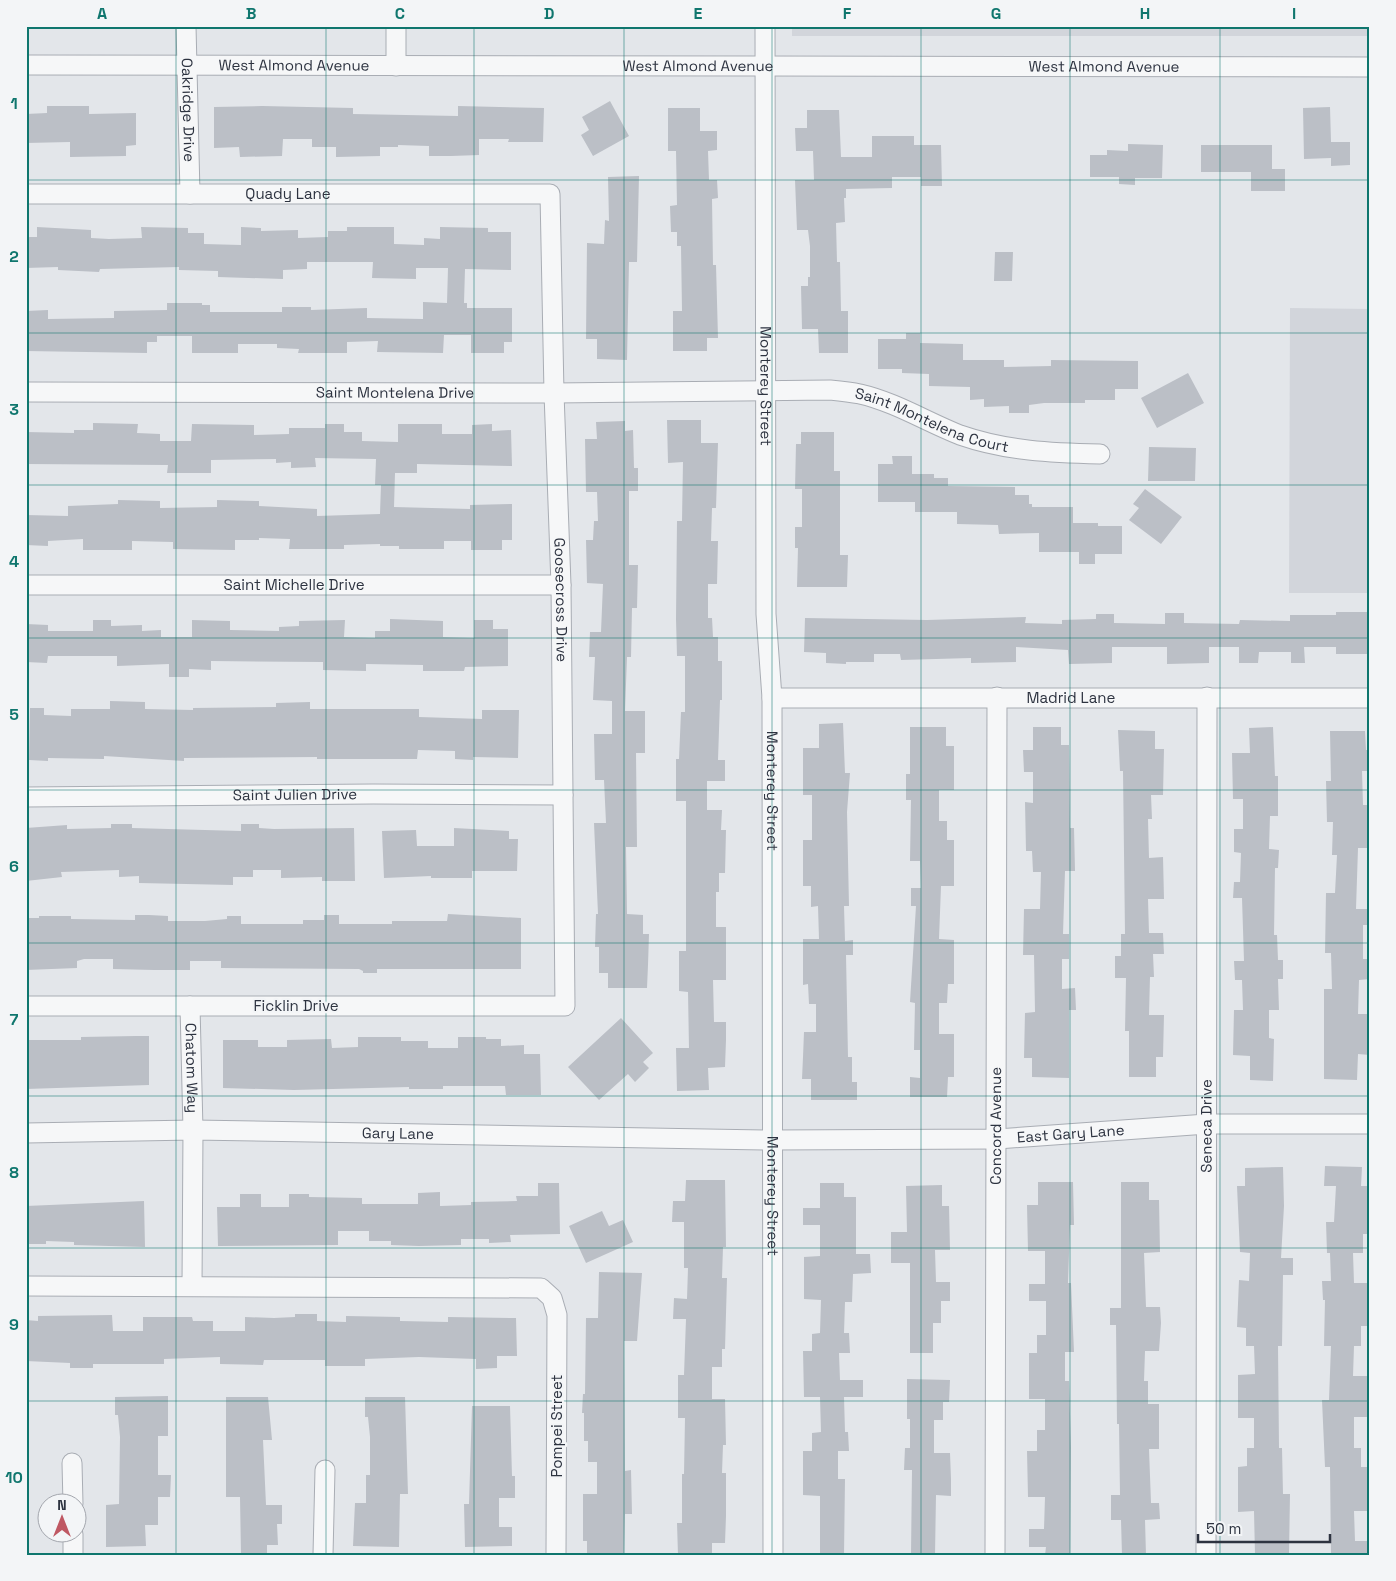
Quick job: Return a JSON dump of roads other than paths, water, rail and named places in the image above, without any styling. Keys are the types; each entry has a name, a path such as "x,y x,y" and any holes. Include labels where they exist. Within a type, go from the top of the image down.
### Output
{"street":[{"name":"Oakridge Drive","path":"186,26 190,194"},
{"path":"396,26 396,66"},
{"name":"Monterey Street","path":"764,26 766,614 772,698 772,1555"},
{"name":"West Almond Avenue","path":"26,65 1370,67"},
{"name":"Quady Lane","path":"26,194 550,194"},
{"name":"Goosecross Drive","path":"550,194 554,393 561,585 565,1006"},
{"name":"Saint Montelena Drive","path":"26,392 554,393 764,389"},
{"name":"Saint Montelena Court","path":"764,389 830,390 860,394 888,403 961,435 1006,448 1037,452 1100,454"},
{"name":"Saint Michelle Drive","path":"26,585 561,585"},
{"name":"Concord Avenue","path":"995,1555 997,697"},
{"name":"Seneca Drive","path":"1206,1555 1207,697"},
{"name":"Madrid Lane","path":"772,698 1370,698"},
{"name":"Saint Julien Drive","path":"26,797 373,794 563,795"},
{"name":"Ficklin Drive","path":"26,1006 565,1006"},
{"name":"Chatom Way","path":"190,1006 193,1130 192,1286"},
{"name":"East Gary Lane","path":"771,1140 997,1139 1207,1124 1370,1124"},
{"name":"Gary Lane","path":"26,1133 193,1130 771,1140"},
{"path":"26,1286 192,1286"},
{"name":"Pompei Street","path":"192,1286 541,1288 552,1298 557,1315 556,1555"},
{"path":"72,1463 73,1494"},
{"path":"323,1555 325,1470"}]}
